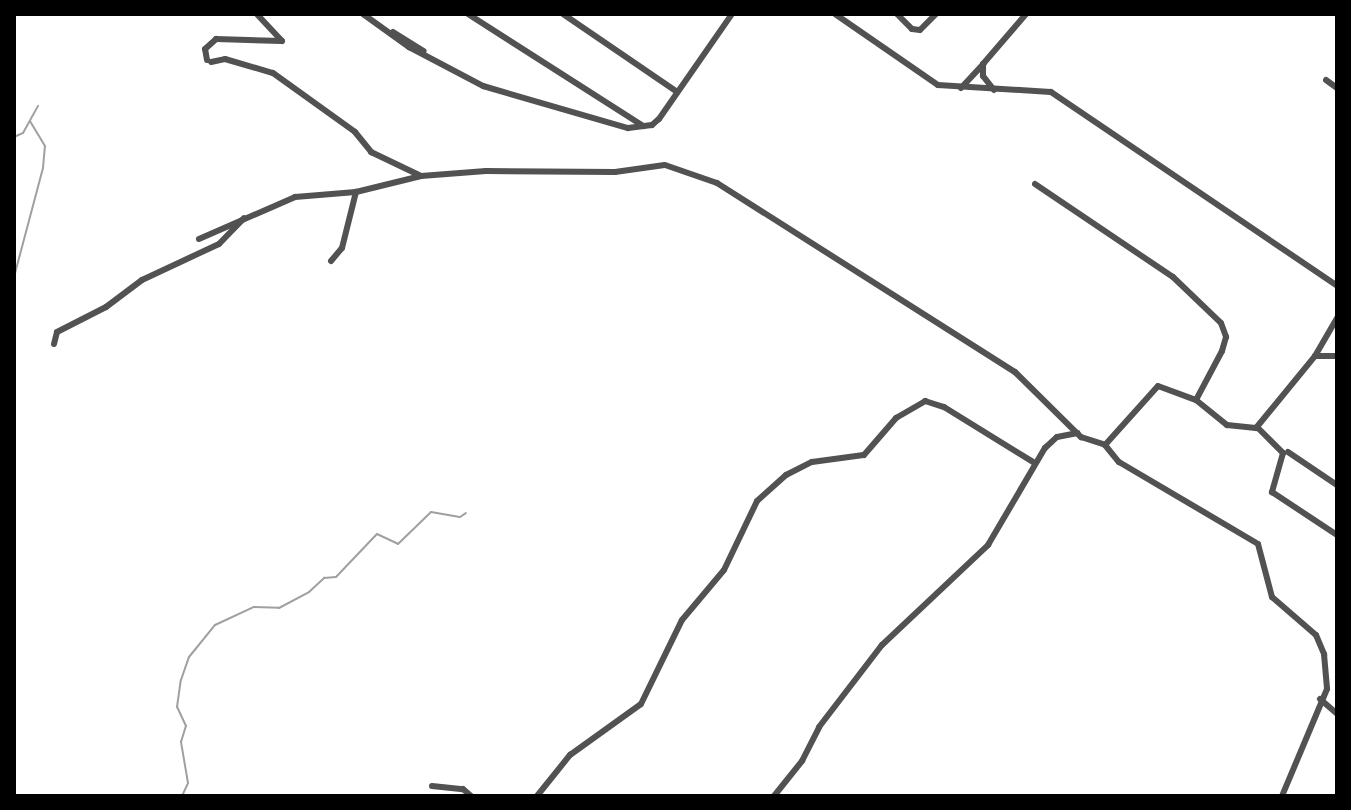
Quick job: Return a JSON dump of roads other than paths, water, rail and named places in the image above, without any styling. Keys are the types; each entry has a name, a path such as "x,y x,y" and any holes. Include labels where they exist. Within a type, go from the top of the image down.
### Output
{"street":[{"path":"257,14 282,41 216,39 205,49 209,61 225,59 273,73 355,132 371,152 421,176"},
{"path":"365,14 475,82 538,106 618,127 655,124 732,14"},
{"path":"468,14 643,126"},
{"path":"563,14 676,91"},
{"path":"835,14 916,74 961,88 1051,92 1337,286"},
{"path":"897,14 920,30 935,14"},
{"path":"961,88 1026,14"},
{"path":"983,64 983,76 994,90"},
{"path":"1326,80 1337,88"},
{"path":"199,239 295,197 356,192 421,176 687,169 911,302 948,333 1015,372 1078,433 1105,445 1119,462 1258,544 1266,556 1272,597 1321,642 1327,689 1320,699 1282,796"},
{"path":"1035,184 1173,277 1221,323 1226,337 1219,361 1197,390 1196,400"},
{"path":"331,261 342,248 356,192"},
{"path":"54,344 57,332 106,307 142,280 219,244 244,218"},
{"path":"1257,427 1315,356 1337,318"},
{"path":"1315,356 1337,356"},
{"path":"1105,445 1155,387 1170,387 1196,400 1227,425 1257,427 1283,453 1271,481 1272,492 1337,535"},
{"path":"537,796 570,755 641,704 682,620 724,570 757,501 786,475 812,462 864,455 896,418 925,401 944,407 1033,462"},
{"path":"774,796 802,761 819,727 892,634 988,545 1033,462 1057,437 1078,433"},
{"path":"1288,452 1337,485"},
{"path":"1320,699 1337,714"},
{"path":"432,786 463,789 471,796"}],"waterway":[{"path":"14,137 23,133 38,106"},
{"path":"14,277 43,168 45,146 30,121"},
{"path":"182,796 188,783 181,742 186,726 177,707 181,680 189,657 215,625 254,607 279,608 309,592 324,578 336,577 377,534 398,544 431,512 460,517 466,513"}]}
